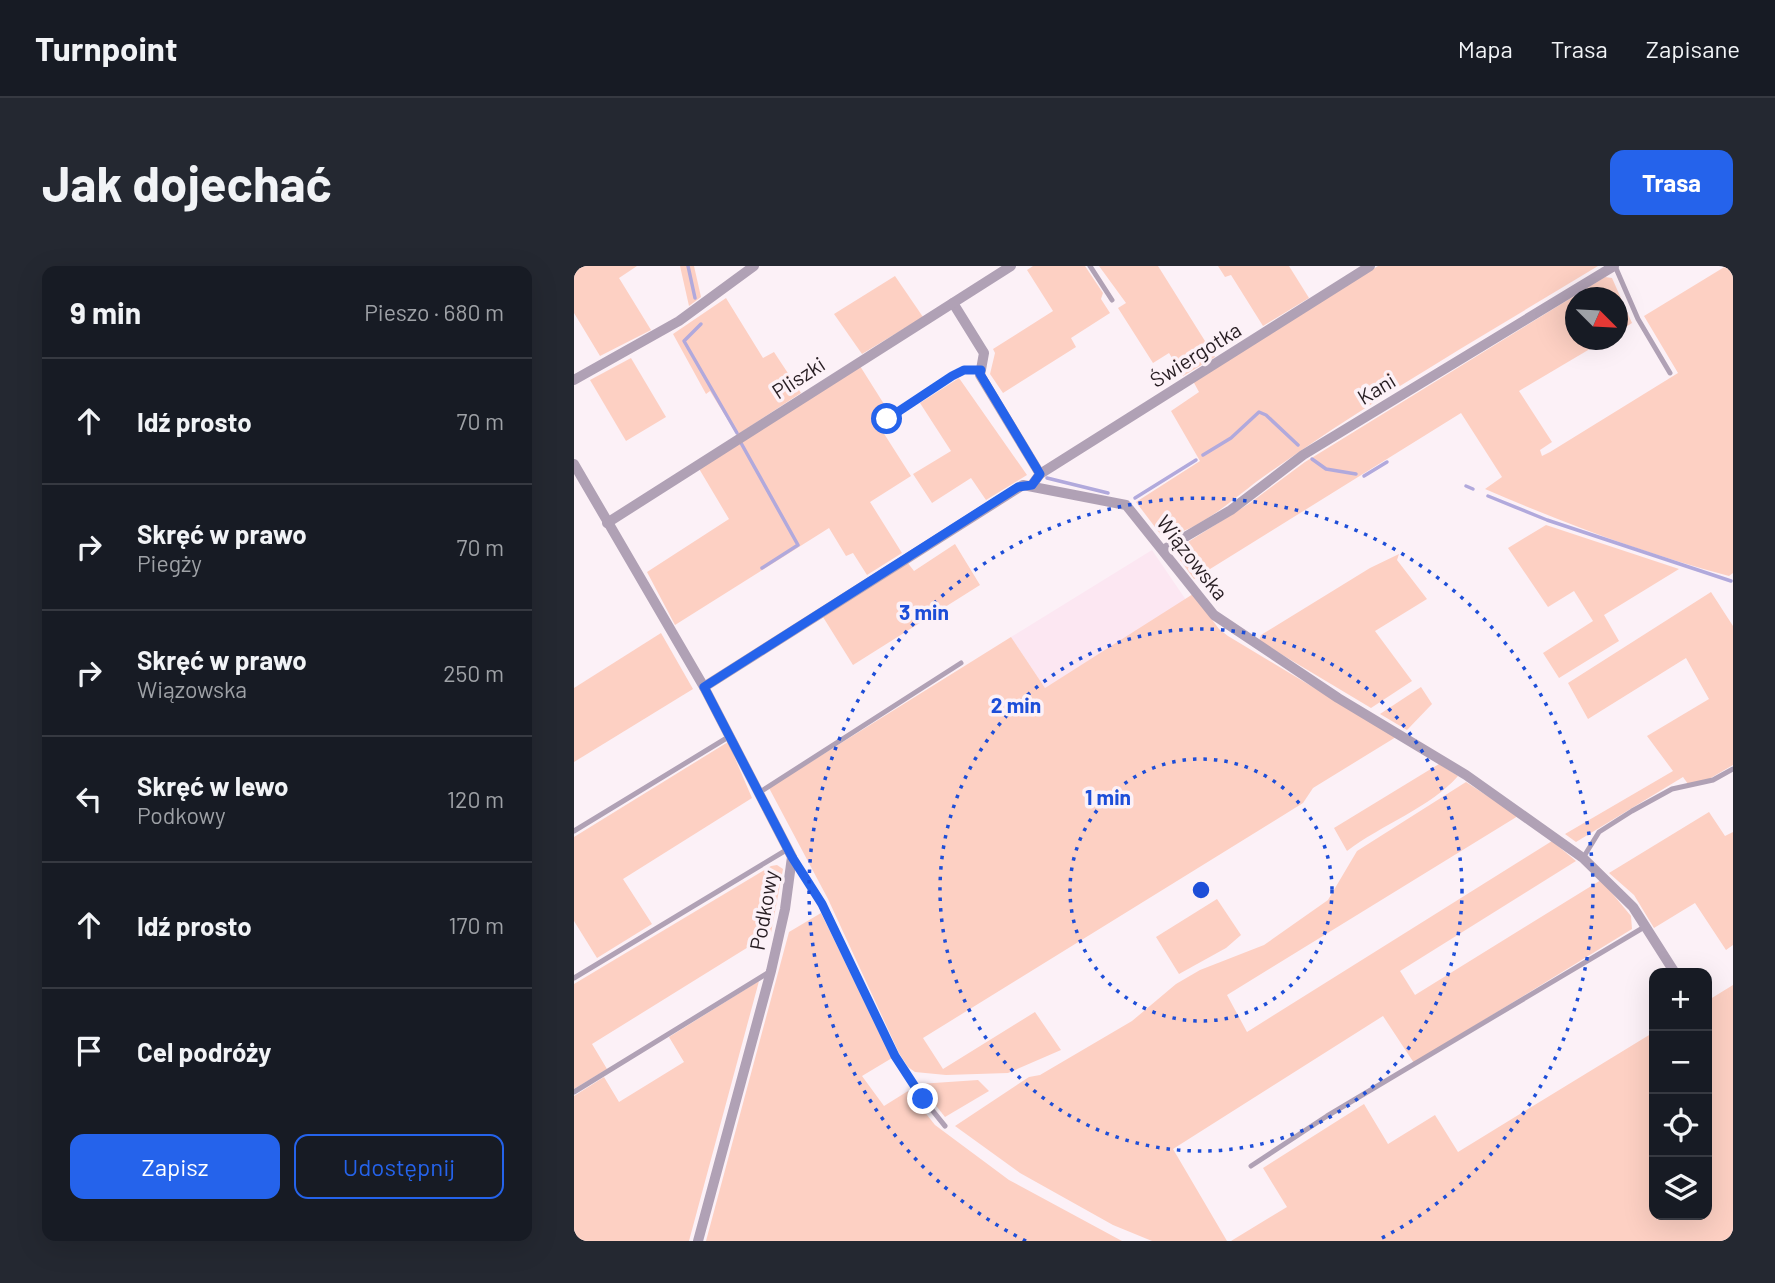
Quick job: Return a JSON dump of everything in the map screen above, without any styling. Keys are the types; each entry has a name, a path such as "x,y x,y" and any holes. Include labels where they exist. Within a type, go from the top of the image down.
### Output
{"street":[{"path":"574,380 679,321 754,266"},
{"name":"Pliszki","path":"607,523 1011,266"},
{"name":"Świergotka","path":"1040,474 1370,266"},
{"name":"Kani","path":"1163,550 1231,510 1303,455 1615,266"},
{"path":"704,687 1018,487 1032,485 1040,474 980,374 984,353 953,303"},
{"name":"Podkowy","path":"574,464 704,687 790,853 785,909 771,971 698,1241"},
{"name":"Wiązowska","path":"1032,485 1126,505 1213,615 1241,636 1466,775 1583,858 1620,893 1646,926 1672,968"}],"lane":[{"path":"1090,266 1112,300"},
{"path":"1615,266 1638,319 1670,373"},
{"path":"887,419 952,376 964,370 981,370"},
{"path":"760,792 961,663"},
{"path":"574,831 730,736"},
{"path":"1583,858 1600,832 1632,811 1672,789 1713,780 1733,769"},
{"path":"574,978 790,853 822,904 895,1056 945,1126"},
{"path":"1251,1166 1327,1116 1646,926"},
{"path":"574,1092 771,971"}],"shaded area":[{"path":"574,266 637,266 619,278 651,330 600,356 574,313"},
{"path":"680,266 694,266 701,297 689,306"},
{"path":"1033,266 1085,266 1103,293 1101,299 1110,313 1071,338 1076,347 1003,393 990,374 995,353 993,349 1053,311 1027,270"},
{"path":"1099,266 1158,266 1215,357 1183,376 1169,353 1153,363 1118,308 1126,303"},
{"path":"1218,266 1289,266 1309,298 1263,326 1231,275 1225,277"},
{"path":"1378,266 1598,266 1339,425 1210,516 1184,531 1161,535 1136,502 1200,461 1171,411 1199,392 1193,381"},
{"path":"1726,266 1733,266 1733,573 1729,576 1605,537 1485,489 1502,477 1461,413 1194,579 1180,560 1180,547 1250,503 1305,462 1565,302 1565,350 1588,350 1519,391 1552,442 1540,450 1542,456 1550,452 1678,373 1644,316"},
{"path":"895,276 923,317 862,354 834,314"},
{"path":"1605,277 1612,278 1616,287 1589,287"},
{"path":"726,298 763,358 774,352 801,393 737,435 710,391 706,394 673,334"},
{"path":"631,358 666,417 626,441 590,380"},
{"path":"860,366 889,412 876,421 911,476 870,502 902,553 867,575 853,553 846,556 829,528 675,625 647,572 729,519 698,467"},
{"path":"959,378 1027,475 986,500 971,478 932,503 913,474 951,451 920,403"},
{"path":"1546,525 1679,569 1604,615 1619,641 1559,678 1543,653 1593,621 1574,591 1548,607 1508,548"},
{"path":"955,544 980,585 853,665 823,617 907,562 914,571"},
{"path":"1152,550 1186,600 1045,688 1011,637"},
{"path":"1399,554 1397,560 1427,599 1375,631 1412,681 1371,708 1259,641 1261,635 1370,568"},
{"path":"1711,592 1733,626 1733,765 1709,779 1688,784 1683,777 1576,842 1565,834 1673,771 1647,736 1709,699 1686,658 1588,719 1568,683"},
{"path":"1193,594 1219,629 1228,636 1396,737 1313,788 1303,803 923,1038 943,1069 1035,1012 1061,1050 1008,1073 946,1075 915,1072 908,1067 899,1053 828,899 769,788 1011,637 1045,688"},
{"path":"661,633 693,689 574,762 574,688"},
{"path":"1421,687 1432,704 1407,730 1380,714"},
{"path":"728,742 752,798 623,879 652,924 597,958 574,921 574,837"},
{"path":"1439,764 1458,776 1434,797 1347,851 1334,828"},
{"path":"1466,782 1518,816 1227,995 1247,1032 1552,841 1576,861 1400,971 1415,995 1601,880 1631,916 1632,929 1414,1063 1383,1016 1173,1149 1227,1241 1152,1241 1113,1225 1020,1173 955,1126 1029,1077 1040,1075 1132,1021 1176,984 1200,970 1264,945 1328,900 1357,851"},
{"path":"1709,812 1725,836 1733,832 1733,945 1726,950 1695,903 1654,928 1634,895 1609,873"},
{"path":"777,865 783,869 771,933 592,1044 607,1069 574,1089 574,984 771,866"},
{"path":"1217,899 1241,935 1226,948 1179,974 1156,937"},
{"path":"821,913 892,1058 862,1076 884,1106 908,1091 935,1125 1009,1180 1122,1241 706,1241 789,932"},
{"path":"759,981 689,1241 574,1241 574,1096 604,1077 619,1102 684,1062 669,1037"},
{"path":"1733,985 1733,1241 1231,1241 1287,1207 1263,1168 1364,1104 1388,1144 1435,1115 1458,1152 1649,1035 1649,1220 1712,1220 1712,998"},
{"path":"978,1080 989,1091 945,1117 919,1084"}],"waterway":[{"path":"688,266 695,298"},
{"path":"701,324 684,341 737,433"},
{"path":"1203,455 1231,438 1259,412 1266,415 1298,445"},
{"path":"741,443 798,545 762,568"},
{"path":"1312,459 1326,469 1356,474"},
{"path":"1135,498 1196,460"},
{"path":"1364,476 1387,462"},
{"path":"1047,478 1108,493"},
{"path":"1466,486 1473,489"},
{"path":"1488,496 1547,520 1731,581"}],"route":[{"path":"887,419 952,376 964,370 981,370 980,374 1040,474 1032,485 1018,487 704,687 792,857 822,904 895,1056 923,1099"}]}
